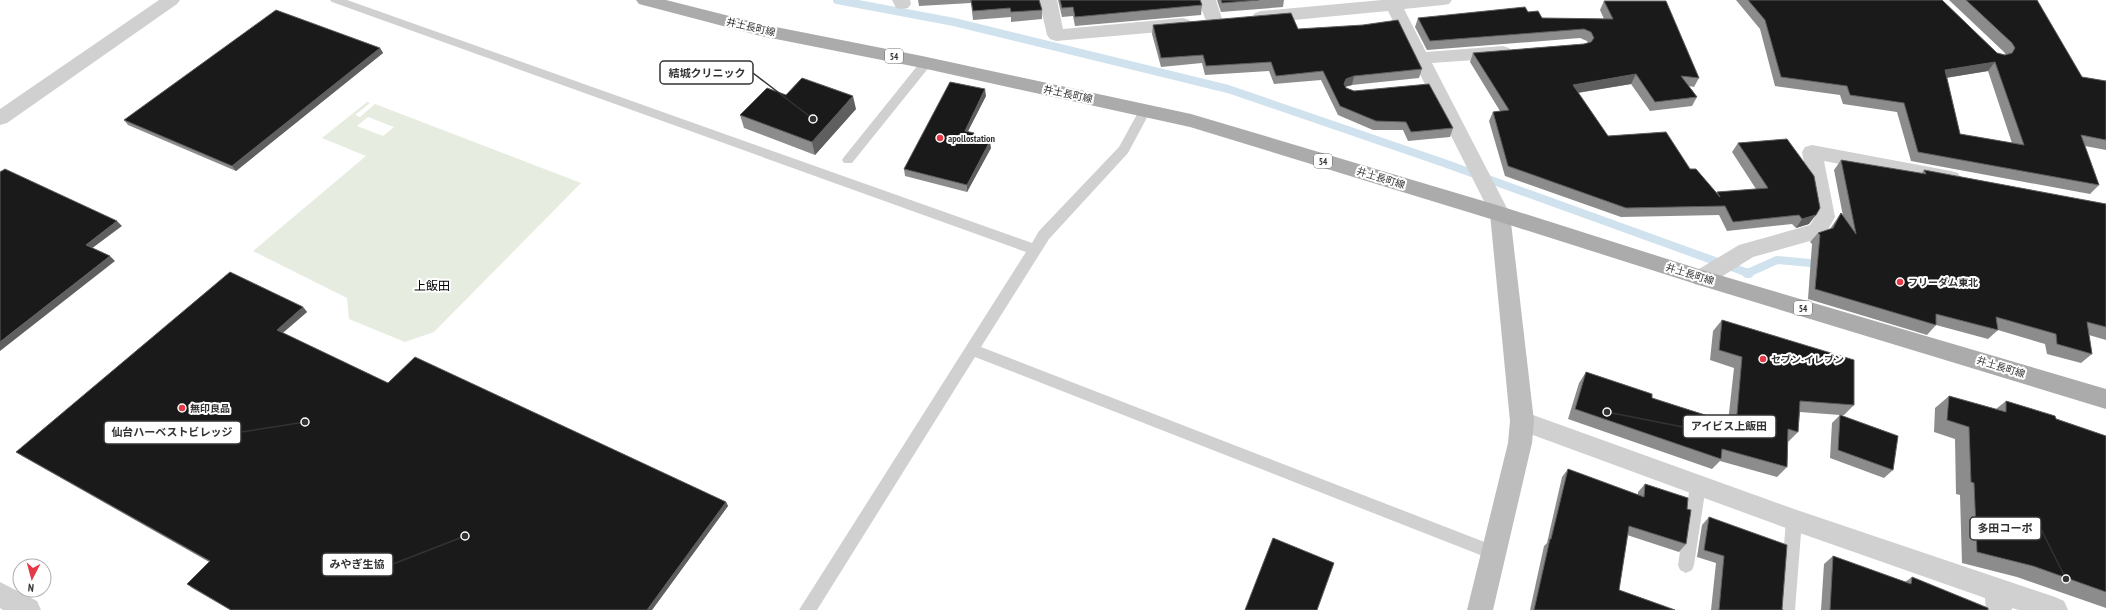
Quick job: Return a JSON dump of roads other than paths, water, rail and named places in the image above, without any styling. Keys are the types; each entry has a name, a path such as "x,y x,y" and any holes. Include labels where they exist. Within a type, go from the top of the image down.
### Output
{"main road":[{"name":"井土長町線","path":"645,0 761,30 926,63 1191,121 1705,275 2106,399"}],"street":[{"path":"0,118 171,0"},
{"path":"1048,0 1056,35 1230,20 1393,2 1443,0"},
{"path":"1207,0 1230,20"},
{"path":"1393,2 1500,214 1522,422 1520,443 1480,610"},
{"path":"1421,58 1516,51"},
{"path":"1412,86 1434,84"},
{"path":"1705,275 1746,251 1816,231 1825,217 1812,152 1967,180"},
{"path":"1522,422 1794,520 1999,600 2055,610"},
{"path":"0,594 28,610"}],"lane":[{"path":"336,0 1035,250"},
{"path":"848,160 926,63"},
{"path":"807,610 1044,235 1124,150 1145,110"},
{"path":"972,350 1494,553"},
{"path":"1686,566 1698,486"},
{"path":"1787,610 1794,520"}],"waterway":[{"path":"837,0 954,22 1228,89 1444,163 1748,273"},
{"path":"1748,273 1777,260 1821,264"}],"place":[{"name":"結城クリニック","path":"813,119"},
{"name":"apollostation","path":"940,138"},
{"name":"フリーダム東北","path":"1900,282"},
{"name":"セブン-イレブン","path":"1763,359"},
{"name":"無印良品","path":"182,408"},
{"name":"アイビス上飯田","path":"1607,412"},
{"name":"仙台ハーベストビレッジ","path":"305,422"},
{"name":"みやぎ生協","path":"465,536"},
{"name":"多田コーポ","path":"2066,579"}],"district":[{"name":"上飯田","path":"432,285"}]}
